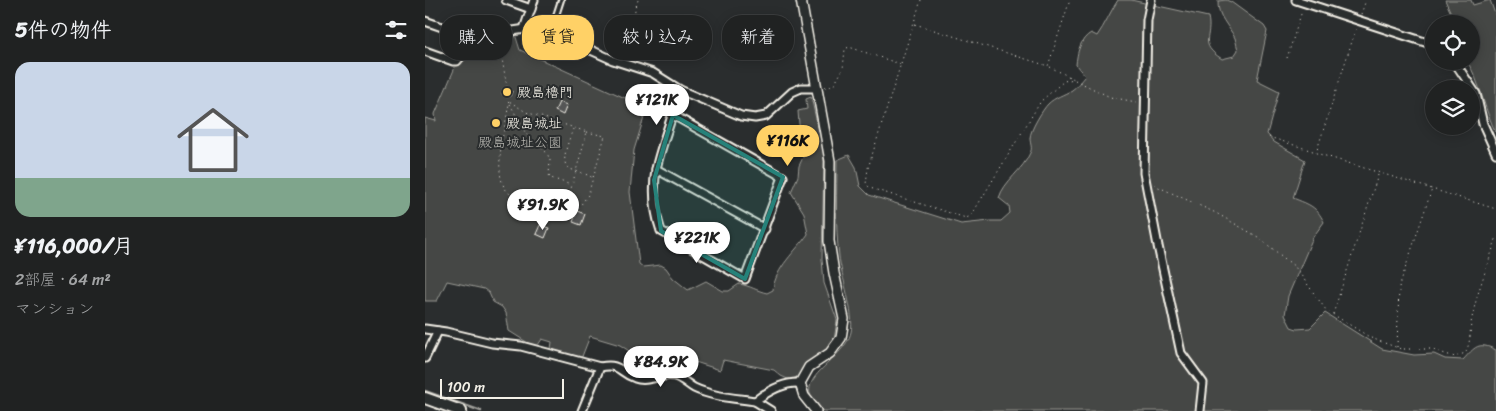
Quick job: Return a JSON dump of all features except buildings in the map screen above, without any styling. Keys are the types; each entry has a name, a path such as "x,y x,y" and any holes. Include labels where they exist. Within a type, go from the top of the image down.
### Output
{"main road":[{"path":"425,398 461,411"}],"street":[{"path":"506,0 531,9"},
{"path":"529,15 534,0"},
{"path":"801,0 830,161 829,241 844,319 841,338 830,353 809,368 801,383 804,396 815,411"},
{"path":"1151,0 1147,20 1144,173 1181,353 1203,383 1200,411"},
{"path":"1296,0 1425,42"},
{"path":"425,21 440,27"},
{"path":"425,51 440,56"},
{"path":"594,51 653,73 680,90 741,116 755,118 766,116 793,92 801,88 817,88"},
{"path":"1460,70 1476,94 1483,124 1496,153"},
{"path":"673,115 783,177 745,279 661,231 657,218 654,180 661,146 680,90"},
{"path":"656,168 765,229"},
{"path":"425,329 492,343 521,346 600,367 615,366 636,379 653,379 666,375 675,376 693,387 719,396 755,401 771,411"},
{"path":"425,358 438,331"},
{"path":"582,411 600,367"},
{"path":"755,401 778,387 801,383"}],"lane":[{"path":"556,15 561,0"}],"path":[{"path":"618,61 623,52 638,0"},
{"path":"921,0 868,168 866,184 870,188 966,218 971,216 1041,101 1064,81 1074,79"},
{"path":"1048,66 1069,0"},
{"path":"1317,152 1366,0"},
{"path":"1287,58 1305,3"},
{"path":"914,23 1048,66 1109,97 1145,103"},
{"path":"817,88 834,85 843,69 845,48 849,47 901,64"},
{"path":"503,60 507,96 526,134 547,153 549,176 571,185"},
{"path":"509,102 526,112 573,128 605,136 588,195 571,218 563,217 515,198 504,187 499,163 509,102"},
{"path":"573,128 565,161 568,168 593,178"},
{"path":"563,217 587,132"},
{"path":"1269,137 1496,209"},
{"path":"1333,314 1379,172"},
{"path":"1145,181 1216,213 1258,237 1295,268 1326,310 1371,338 1397,348 1437,350 1455,357 1465,352 1469,347 1471,320 1496,239"},
{"path":"1397,348 1399,287 1432,189"}],"highlighted area":[{"path":"673,115 783,177 745,279 661,231 654,180"}],"green space":[{"path":"1118,0 1131,0 1208,17 1208,44 1210,49 1222,59 1234,56 1238,50 1235,38 1219,11 1218,1 1226,0 1231,2 1264,26 1267,31 1257,80 1279,91 1267,134 1274,142 1305,160 1293,198 1312,207 1318,212 1324,222 1313,237 1288,296 1285,315 1291,327 1297,329 1310,328 1325,313 1382,349 1414,355 1434,354 1445,359 1463,360 1477,347 1490,347 1496,350 1496,411 823,411 812,400 810,390 813,380 846,343 852,325 838,244 837,160 849,155 856,167 860,186 869,195 961,224 1001,221 1010,213 1009,206 999,198 1001,192 1023,165 1031,151 1030,138 1034,125 1048,104 1074,89 1085,76 1076,65 1080,47 1084,39 1091,33 1097,36"},
{"path":"1445,0 1471,0 1473,5 1490,0 1496,17 1496,133 1480,91 1480,80 1476,80 1472,70 1480,70 1480,15 1452,15"},
{"name":"殿島城址公園","path":"512,34 515,34 522,51 522,60 542,60 647,108 634,150 630,192 639,264 643,267 661,265 688,290 706,281 723,291 729,291 739,284 767,293 773,290 782,267 808,234 804,213 791,192 805,153 798,111 807,109 806,99 811,97 824,154 822,259 824,283 837,320 834,340 829,349 805,367 797,377 790,380 774,370 723,360 720,370 692,361 682,375 659,363 643,360 620,345 590,336 581,359 551,349 552,342 542,339 536,348 509,331 506,313 502,307 493,302 489,293 484,289 447,281 437,301 425,301 425,118 436,121 435,114 458,60 512,60"}],"waterway":[{"path":"425,391 481,411"}],"place":[{"name":"殿島櫓門","path":"507,92"},
{"name":"殿島城址","path":"496,123"}]}
